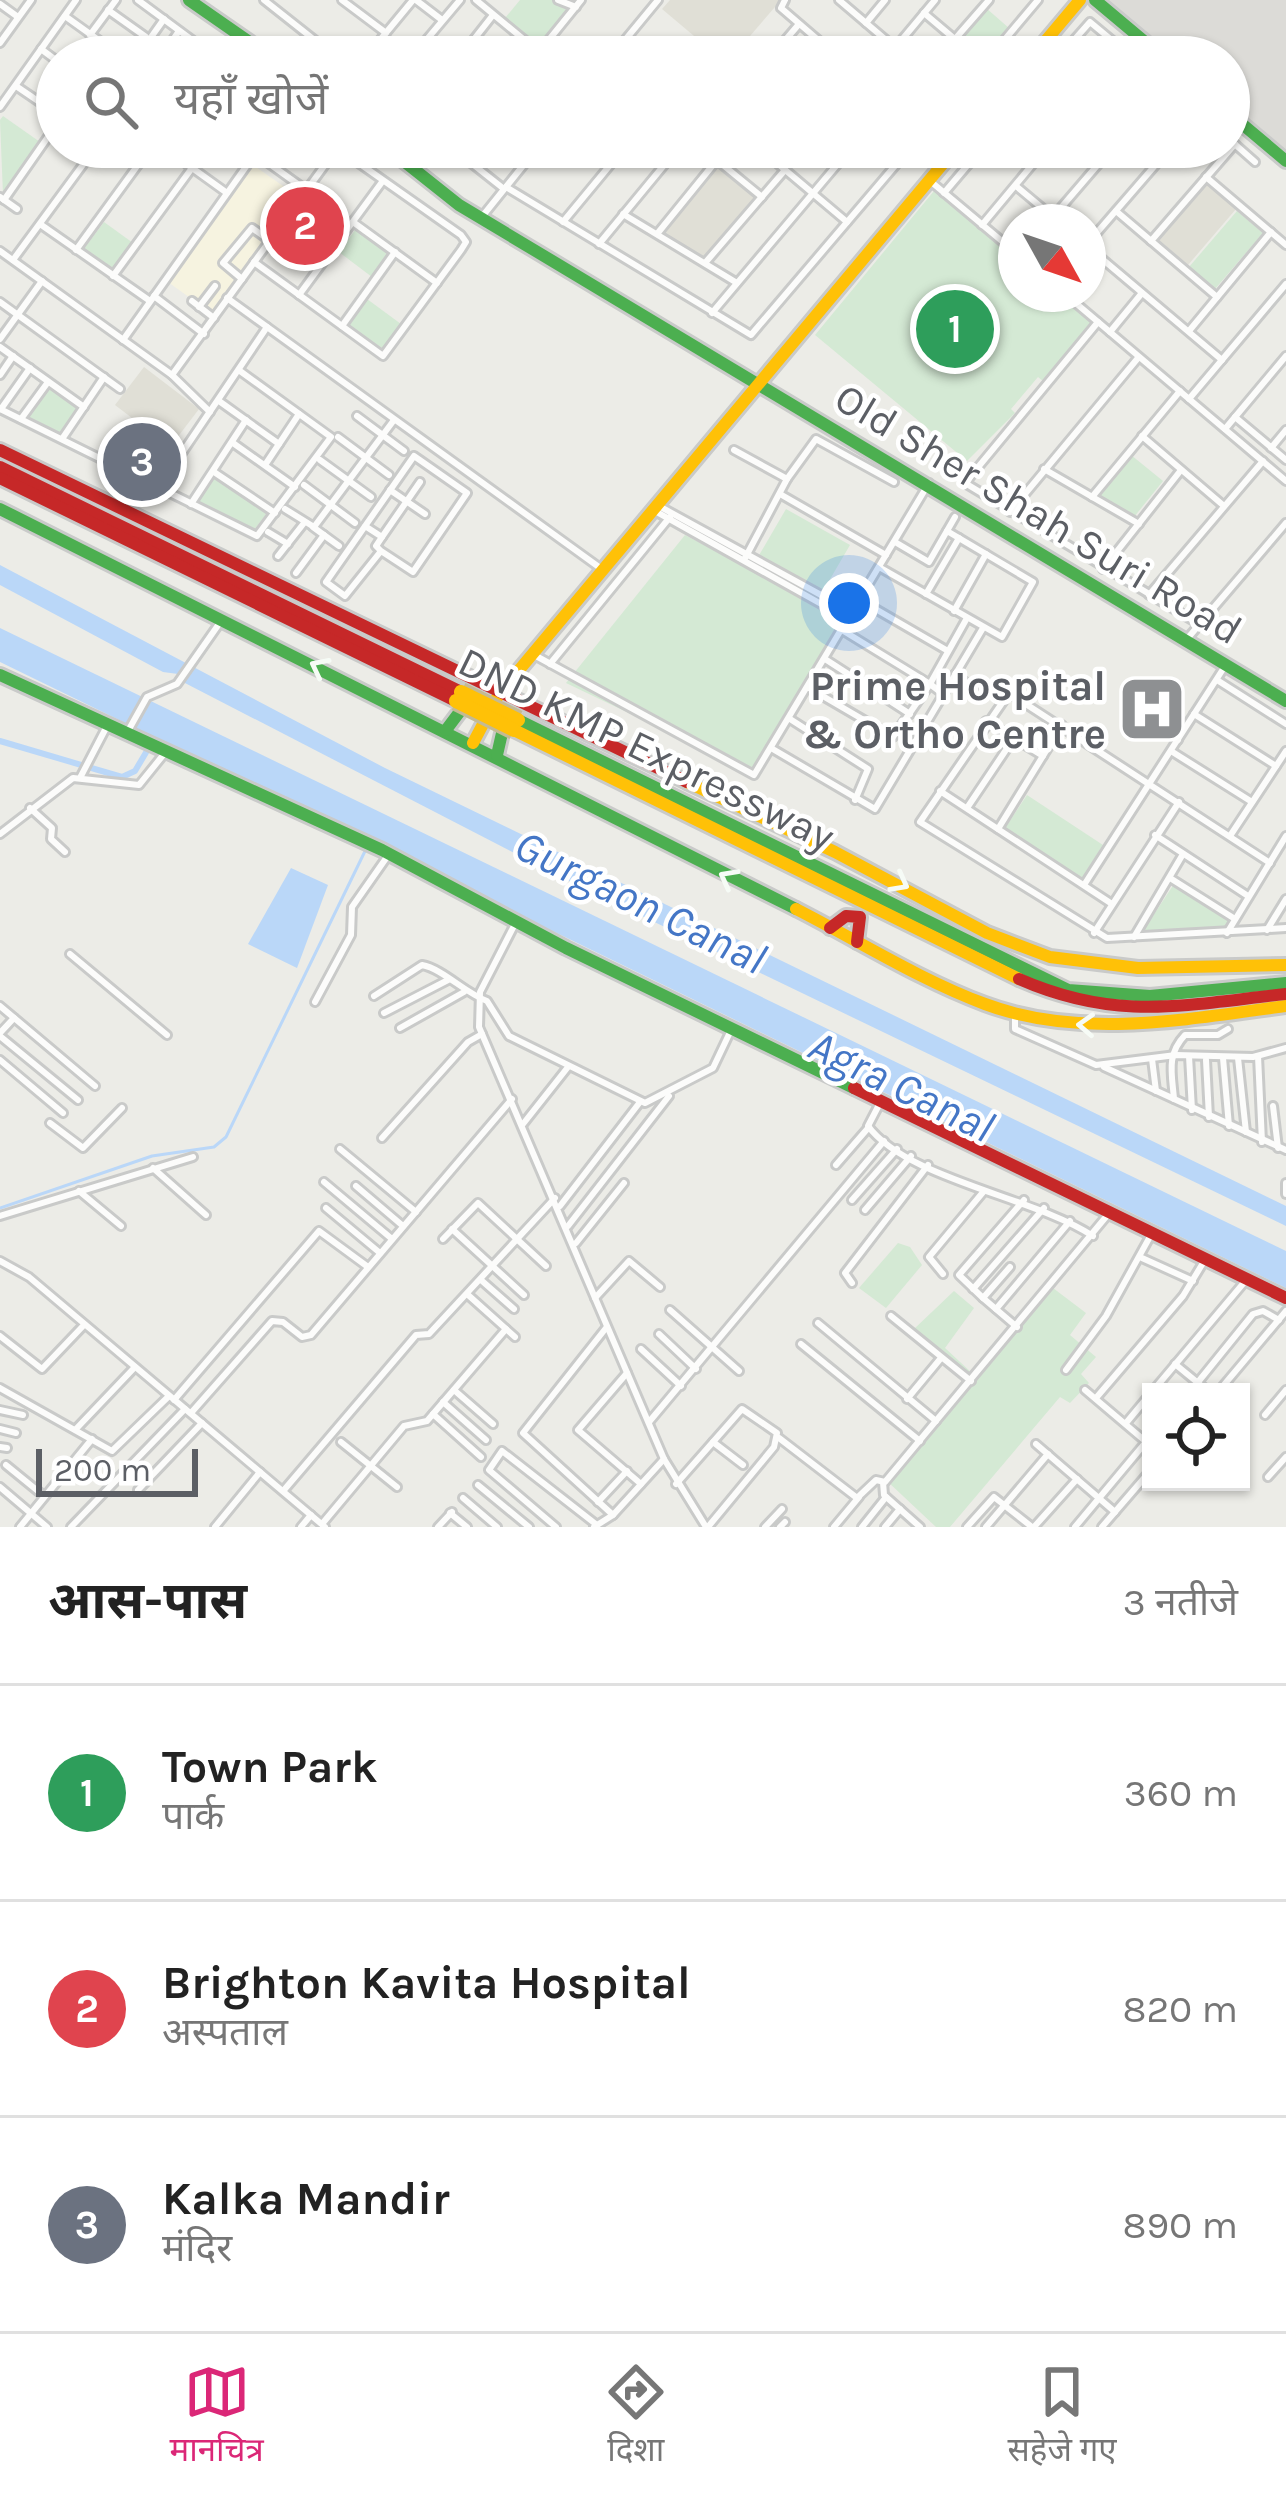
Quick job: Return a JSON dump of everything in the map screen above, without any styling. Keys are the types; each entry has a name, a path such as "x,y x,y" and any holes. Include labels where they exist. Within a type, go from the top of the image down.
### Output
{"main road":[{"path":"189,0 241,36"},
{"path":"1050,36 1080,0"},
{"path":"1095,0 1138,36"},
{"path":"1250,131 1286,161"},
{"name":"Old Sher Shah Suri Road","path":"414,168 481,218 1286,700"},
{"path":"473,743 500,694 543,660 655,508 939,168"},
{"path":"0,449 462,691 500,694"},
{"name":"DND KMP Expressway","path":"0,467 1068,990 1113,999 1161,998 1286,983"},
{"name":"DND KMP Expressway","path":"0,478 462,691"},
{"path":"95,496 111,520"},
{"path":"0,509 497,755 857,942 1015,1013 1113,1027 1286,1006"},
{"path":"0,675 386,852 516,922 1286,1298"},
{"path":"446,730 467,700 462,691"},
{"path":"500,694 517,718 844,855 994,936 1046,956 1130,969 1286,964"},
{"path":"497,755 499,734 517,718"},
{"name":"DND KMP Expressway","path":"517,718 863,911 1023,982 1089,1005 1165,1007 1286,994"},
{"path":"830,928 863,911 857,942"}],"street":[{"path":"0,43 31,0"},
{"path":"50,36 76,0"},
{"path":"90,34 116,0"},
{"path":"138,0 186,36"},
{"path":"264,0 309,36"},
{"path":"342,0 386,33"},
{"path":"384,36 414,0 442,21"},
{"path":"430,36 460,0"},
{"path":"476,0 518,36"},
{"path":"554,36 579,3 558,0"},
{"path":"629,36 658,0"},
{"path":"784,0 781,8 814,36"},
{"path":"838,0 881,36"},
{"path":"866,23 885,0"},
{"path":"905,36 935,0"},
{"path":"958,36 988,0"},
{"path":"1007,36 1037,0"},
{"path":"0,4 19,17"},
{"path":"108,10 143,36"},
{"path":"924,13 951,36"},
{"path":"477,36 494,14"},
{"path":"65,16 93,36"},
{"path":"151,36 164,19"},
{"path":"1078,36 1090,22 1107,36"},
{"path":"788,36 799,23"},
{"path":"176,36 179,31"},
{"path":"0,106 36,56"},
{"path":"16,86 36,100"},
{"path":"17,209 2,199 36,153"},
{"path":"1250,157 1255,162"},
{"path":"13,261 81,168"},
{"path":"76,250 137,168"},
{"path":"113,276 192,168 227,193"},
{"path":"123,340 245,168"},
{"path":"275,168 307,190"},
{"path":"172,375 322,168"},
{"path":"254,262 385,355 466,242 366,168"},
{"path":"480,168 505,188 745,334 758,332 893,168"},
{"path":"481,218 521,168"},
{"path":"563,222 608,168"},
{"path":"599,244 662,168"},
{"path":"657,234 711,168"},
{"path":"727,168 762,197"},
{"path":"783,168 848,222"},
{"path":"712,313 835,168"},
{"path":"944,193 965,168"},
{"path":"982,225 1029,168"},
{"path":"1068,204 1096,168"},
{"path":"1106,224 1153,168"},
{"path":"1151,241 1212,168"},
{"path":"705,263 785,170"},
{"path":"1206,177 1286,245"},
{"path":"299,295 383,180"},
{"path":"929,180 998,238"},
{"path":"1015,185 1038,204"},
{"path":"1116,212 1217,297"},
{"path":"623,214 737,283"},
{"path":"353,221 437,283"},
{"path":"40,224 204,334"},
{"path":"242,279 223,263 252,228 269,241"},
{"path":"1188,332 1271,232"},
{"path":"0,251 172,375 210,412"},
{"path":"342,326 395,252"},
{"path":"1106,261 1222,360"},
{"path":"42,281 0,343 84,406"},
{"path":"1189,399 1286,284"},
{"path":"214,318 196,304 215,286"},
{"path":"1110,332 1142,293"},
{"path":"227,298 606,572"},
{"path":"0,302 120,389"},
{"path":"1086,312 1286,481"},
{"path":"1098,322 965,480 1010,512 1199,624"},
{"path":"159,488 267,327"},
{"path":"0,375 14,356"},
{"path":"1010,512 1139,357"},
{"path":"1225,429 1284,363"},
{"path":"30,368 0,409 255,536 299,486 331,436 241,371"},
{"path":"62,439 104,377"},
{"path":"21,419 48,382"},
{"path":"1092,497 1180,391"},
{"path":"219,400 279,444"},
{"path":"265,464 299,414"},
{"path":"357,416 404,451"},
{"path":"1235,417 1286,460"},
{"path":"191,504 246,420"},
{"path":"313,527 394,420"},
{"path":"1271,448 1286,430"},
{"path":"1142,436 1224,506"},
{"path":"338,437 389,475"},
{"path":"746,558 787,478 816,439 895,482"},
{"path":"233,443 355,523"},
{"path":"734,450 787,478"},
{"path":"381,551 350,596 327,585 416,456 467,493"},
{"path":"320,460 371,497"},
{"path":"1149,595 1263,461"},
{"path":"1044,470 1139,524"},
{"path":"1103,569 1181,470"},
{"path":"214,472 275,513"},
{"path":"420,482 376,547 409,571 416,570 478,480"},
{"path":"671,516 543,660 746,774 756,773 928,483"},
{"path":"390,490 425,514"},
{"path":"780,493 886,555"},
{"path":"655,508 850,615"},
{"path":"285,509 339,546"},
{"path":"894,542 929,562 956,517"},
{"path":"278,556 304,523"},
{"path":"1187,639 1286,523"},
{"path":"365,526 382,537"},
{"path":"879,567 998,636 1006,633 1033,586 947,531"},
{"path":"268,532 288,544"},
{"path":"296,573 324,535"},
{"path":"926,594 959,538"},
{"path":"954,610 986,554"},
{"path":"860,600 948,652"},
{"path":"128,731 147,697 177,684 224,618"},
{"path":"808,688 893,737 967,618"},
{"path":"771,748 855,800 877,807 983,628"},
{"path":"842,631 944,694"},
{"path":"825,659 910,714"},
{"path":"1084,885 1227,663"},
{"path":"955,674 973,688"},
{"path":"1216,680 1286,724"},
{"path":"1270,862 1009,693 920,822 1094,933 1134,937 1286,928"},
{"path":"1194,714 1276,766"},
{"path":"788,718 868,769 855,800"},
{"path":"986,721 1043,756"},
{"path":"1151,722 1178,740"},
{"path":"0,832 85,769 109,723"},
{"path":"998,829 1062,725"},
{"path":"968,808 1014,738"},
{"path":"85,769 139,784 151,777 158,745"},
{"path":"1171,751 1252,802"},
{"path":"1230,836 1286,751"},
{"path":"940,790 1112,904"},
{"path":"1094,933 1178,802"},
{"path":"30,808 52,828 51,839 65,852"},
{"path":"1155,836 1248,896"},
{"path":"1227,933 1286,836"},
{"path":"315,1002 351,934 352,907 386,852"},
{"path":"1134,937 1183,854"},
{"path":"1170,878 1235,919"},
{"path":"1267,930 1286,899"},
{"path":"516,922 479,995 476,1017 664,1459 707,1527 778,1438"},
{"path":"70,954 167,1035"},
{"path":"374,996 424,964 464,992 488,1002 502,1030 640,1102"},
{"path":"384,1013 448,980"},
{"path":"400,1028 464,992"},
{"path":"0,1006 94,1086"},
{"path":"1015,1013 1015,1029 1282,1149 1274,1106"},
{"path":"14,1018 0,1034 78,1100"},
{"path":"284,1491 416,1335 429,1334 557,1202 640,1102 712,1068 732,1028"},
{"path":"1174,1099 1170,1057 1185,1035 1218,1035 1228,1029"},
{"path":"382,1138 464,1046 482,1034"},
{"path":"1155,1048 1156,1091"},
{"path":"1100,1065 1189,1056 1238,1058 1286,1048"},
{"path":"1189,1056 1192,1109"},
{"path":"1258,1056 1262,1142"},
{"path":"1223,1058 1229,1126"},
{"path":"1238,1058 1246,1134"},
{"path":"1206,1059 1209,1117"},
{"path":"0,1060 63,1113"},
{"path":"523,1124 568,1067"},
{"path":"568,1226 675,1088"},
{"path":"71,1527 272,1321 308,1336 512,1099"},
{"path":"836,1165 869,1127 881,1101"},
{"path":"50,1124 83,1148 122,1108"},
{"path":"869,1127 884,1142 928,1165 984,1192 1043,1208 1093,1236"},
{"path":"649,1422 884,1142"},
{"path":"340,1149 416,1212"},
{"path":"852,1200 897,1149"},
{"path":"865,1210 911,1156"},
{"path":"0,1216 193,1157"},
{"path":"852,1283 845,1273 928,1165"},
{"path":"153,1168 206,1215"},
{"path":"324,1182 392,1239"},
{"path":"576,1243 624,1183"},
{"path":"1286,1183 1286,1194"},
{"path":"356,1186 404,1226"},
{"path":"80,1191 122,1226"},
{"path":"943,1274 928,1257 984,1192"},
{"path":"1018,1327 959,1275 1024,1200"},
{"path":"443,1239 476,1203 546,1266"},
{"path":"326,1208 380,1253"},
{"path":"973,1289 1043,1208"},
{"path":"883,1483 1111,1212"},
{"path":"995,1309 1070,1221"},
{"path":"452,1229 524,1295"},
{"path":"0,1388 114,1451 172,1398 319,1231 368,1267"},
{"path":"1066,1370 1142,1258 1152,1233"},
{"path":"994,1237 1008,1249"},
{"path":"1142,1258 1193,1281"},
{"path":"1096,1398 1193,1281 1206,1258"},
{"path":"595,1298 629,1261 660,1287"},
{"path":"0,1262 28,1277 323,1526 404,1426 433,1414 506,1329"},
{"path":"983,1298 1010,1268"},
{"path":"480,1279 514,1309"},
{"path":"1160,1383 1247,1279"},
{"path":"467,1294 515,1337"},
{"path":"670,1310 739,1372"},
{"path":"1174,1364 1198,1383 1253,1314 1263,1311 1279,1320"},
{"path":"1221,1383 1286,1311"},
{"path":"890,1316 971,1381"},
{"path":"818,1324 936,1421"},
{"path":"0,1336 42,1369 83,1326"},
{"path":"606,1328 523,1433 613,1515"},
{"path":"659,1334 696,1369"},
{"path":"801,1344 920,1441"},
{"path":"641,1349 681,1386"},
{"path":"907,1399 941,1358"},
{"path":"76,1430 135,1367"},
{"path":"627,1373 578,1430 641,1484"},
{"path":"454,1390 493,1424"},
{"path":"1085,1390 1142,1435"},
{"path":"1265,1414 1286,1390"},
{"path":"443,1402 486,1441"},
{"path":"1126,1423 1142,1405"},
{"path":"676,1484 743,1408 859,1497"},
{"path":"0,1410 23,1415"},
{"path":"433,1414 482,1457"},
{"path":"138,1490 202,1424"},
{"path":"0,1429 16,1433"},
{"path":"20,1527 92,1439"},
{"path":"341,1442 397,1486"},
{"path":"713,1442 742,1465"},
{"path":"1036,1444 1115,1512"},
{"path":"1075,1527 1142,1450"},
{"path":"556,1527 489,1469 502,1451 596,1526 613,1515 664,1459"},
{"path":"986,1527 1048,1454"},
{"path":"1268,1477 1286,1457"},
{"path":"6,1465 44,1496"},
{"path":"598,1502 627,1471"},
{"path":"215,1527 260,1472"},
{"path":"835,1527 877,1479 886,1497 920,1527"},
{"path":"967,1527 992,1498 1033,1527 1077,1479"},
{"path":"1102,1527 1142,1480"},
{"path":"478,1485 529,1527"},
{"path":"0,1487 46,1527"},
{"path":"862,1527 886,1497"},
{"path":"463,1498 497,1527"},
{"path":"765,1527 782,1509"},
{"path":"885,1527 900,1509"},
{"path":"438,1527 451,1512 467,1527"},
{"path":"301,1527 311,1515"}],"shaded area":[{"path":"670,0 781,0 750,36 694,36 662,9"},
{"path":"1102,0 1286,0 1286,156 1250,125 1250,36 1144,36"},
{"path":"251,168 296,195 211,313 168,282"},
{"path":"716,168 756,197 704,258 664,233"},
{"path":"1206,183 1236,209 1188,265 1158,239"},
{"path":"144,367 199,409 170,447 115,405"}],"green space":[{"path":"520,0 557,0 569,8 545,36 526,36 505,18"},
{"path":"986,8 1010,29 1004,36 963,36"},
{"path":"3,116 36,139 36,148 3,195"},
{"path":"934,191 998,243 998,312 1082,312 1095,323 1044,382 1038,377 1011,409 1015,413 967,461 815,335"},
{"path":"1237,211 1263,233 1215,289 1189,267"},
{"path":"104,222 133,243 112,272 83,250"},
{"path":"355,230 389,254 372,277 339,252"},
{"path":"367,299 401,324 382,350 348,325"},
{"path":"49,385 79,407 61,434 26,416"},
{"path":"1131,455 1163,481 1134,517 1098,495"},
{"path":"214,475 267,513 254,530 196,500"},
{"path":"786,509 850,545 822,593 758,557"},
{"path":"685,535 842,617 752,772 566,683"},
{"path":"1027,795 1103,845 1082,878 1005,828"},
{"path":"1174,884 1232,920 1225,930 1141,934"},
{"path":"898,1243 910,1247 922,1265 886,1308 859,1288"},
{"path":"1053,1288 1086,1313 1070,1335 1096,1357 1081,1374 1089,1383 1070,1403 1060,1397 950,1527 936,1527 887,1481"},
{"path":"954,1291 974,1308 945,1348 974,1375 969,1379 913,1330"}],"water":[{"name":"Gurgaon Canal","path":"0,565 385,768 1286,1206 1286,1226 563,878 0,585"},
{"name":"Agra Canal","path":"0,628 1286,1251 1286,1288 0,662"},
{"path":"291,868 328,885 297,968 248,944"}],"waterway":[{"path":"0,741 122,777 135,771 157,734"},
{"path":"0,1208 152,1156 214,1147 226,1137 368,845"}],"traffic: fast":[{"path":"189,0 241,36"},
{"path":"1095,0 1138,36"},
{"path":"1250,131 1286,161"},
{"path":"412,168 459,205 1286,701"},
{"path":"0,509 796,909"},
{"path":"0,675 382,850 566,948 854,1088"},
{"path":"446,730 467,702"},
{"path":"497,755 505,720"},
{"path":"518,720 1068,990 1150,996 1286,983"}],"traffic: slow":[{"path":"1050,36 1080,0"},
{"path":"473,743 499,694 939,168"},
{"path":"461,692 518,720"},
{"path":"456,701 514,730"},
{"path":"514,730 1019,979"},
{"path":"687,782 835,852 987,933 1050,957 1138,968 1286,965"},
{"path":"796,909 937,983 1021,1015 1097,1024 1135,1023 1286,1006"}],"traffic: jam":[{"path":"0,450 687,782"},
{"path":"0,467 461,692"},
{"path":"0,478 456,701"},
{"path":"830,928 846,916 860,917 857,942"},
{"path":"1019,979 1120,1006 1286,994"},
{"path":"854,1088 1286,1298"}],"place":[{"name":"Brighton Kavita Hospital","path":"305,226"},
{"name":"Town Park","path":"955,329"},
{"name":"Kalka Mandir","path":"142,462"},
{"name":"Prime Hospital & Ortho Centre","path":"1152,709"}]}
